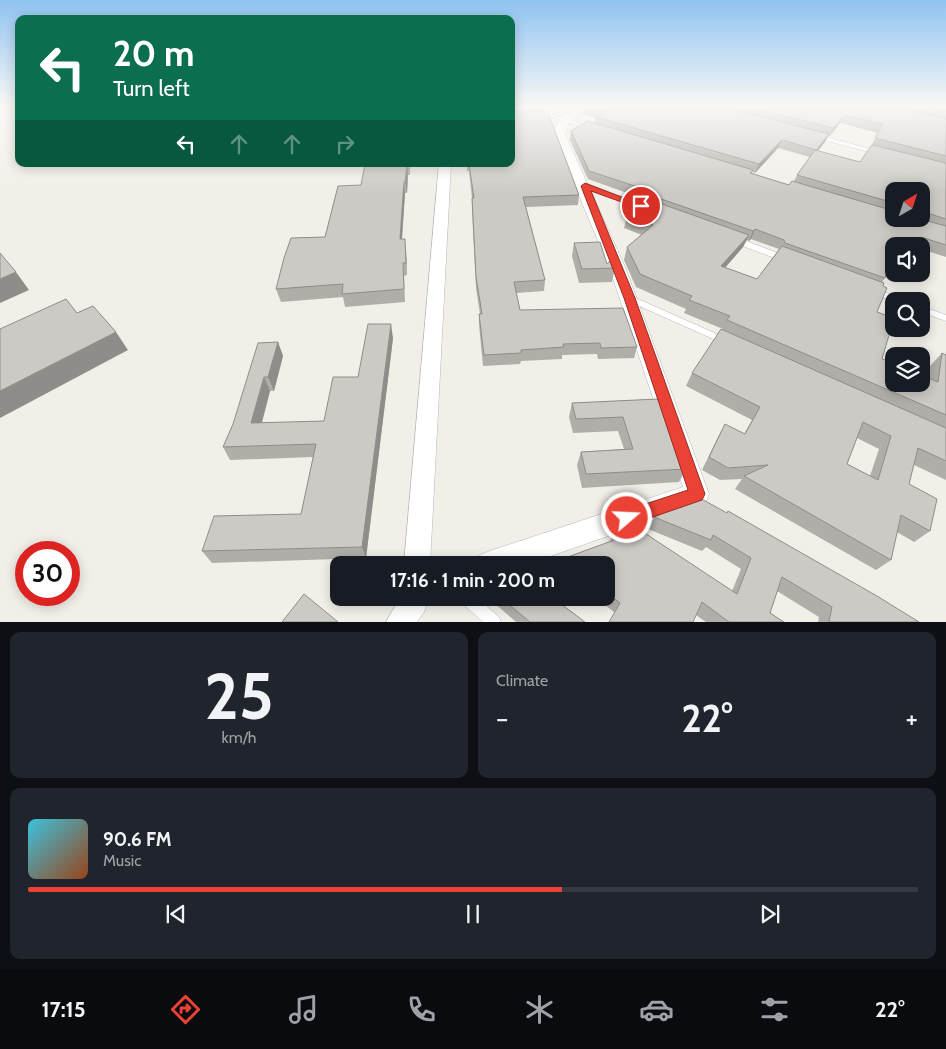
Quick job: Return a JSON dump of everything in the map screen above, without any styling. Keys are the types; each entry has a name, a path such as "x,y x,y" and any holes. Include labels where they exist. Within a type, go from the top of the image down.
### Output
{"street":[{"path":"514,556 697,494 629,298 585,186 560,136"},
{"path":"418,556 445,167"}],"lane":[{"path":"813,136 889,156"},
{"path":"585,186 659,213"},
{"path":"724,236 799,264"},
{"path":"864,288 885,295"},
{"path":"629,298 738,347"},
{"path":"930,312 946,318"},
{"path":"476,606 494,622"}],"building":[{"path":"515,136 557,136 579,195 523,197 545,280 514,282 520,310 623,308 637,347 601,348 600,343 563,344 564,347 521,350 521,353 484,355 479,314 482,314 476,277 472,198 474,198 469,167 515,167"},
{"path":"573,136 639,136 753,170 750,173 789,185 792,181 885,208 885,228 930,228 930,222 946,226 946,245 930,240 930,237 885,237 885,278 785,243 784,240 755,229 753,231 650,195 653,192 589,171"},
{"path":"662,136 827,136 816,150 782,140 759,164"},
{"path":"876,136 946,136 946,156 875,138"},
{"path":"872,145 946,163 946,219 930,214 930,182 885,182 885,200 797,175 815,150 860,162"},
{"path":"364,167 407,167 400,239 405,239 406,263 403,263 404,289 342,294 343,284 276,289 291,238 325,237 338,186 361,185"},
{"path":"645,198 749,235 721,266 757,279 782,246 884,283 883,286 887,288 877,312 885,315 885,337 888,337 882,359 885,360 885,389 727,320 730,316 689,300 692,296 640,274 627,247 653,225 627,216"},
{"path":"600,242 607,264 612,259 615,268 582,269 574,243"},
{"path":"0,253 16,272 0,279"},
{"path":"66,299 77,313 93,306 116,332 0,391 0,329"},
{"path":"368,324 391,324 362,547 202,551 214,516 301,514 316,444 223,447 233,424 258,343 278,342 268,377 264,377 251,423 324,421 333,377 358,377"},
{"path":"721,329 946,428 946,461 918,448 909,484 937,499 930,531 901,515 891,560 744,476 768,465 728,468 709,457 725,424 745,434 760,407 692,373","holes":["863,422 891,436 878,480 847,464"]},
{"path":"942,353 946,355 946,415 893,392 930,392 930,379 938,382"},
{"path":"658,399 686,469 586,474 581,452 633,449 623,417 576,419 572,403"},
{"path":"698,497 727,513 728,511 919,622 829,622 832,607 782,577 770,613 784,622 729,622 702,602 693,622 609,622 620,603 615,599 615,556 570,556 617,539 612,536 634,526 737,594 751,558 713,535 711,540 654,517"},
{"path":"304,594 338,622 282,622"},
{"path":"511,606 564,606 585,622 530,622"}],"route":[{"path":"627,518 697,494 629,298 585,186 641,206"}]}
